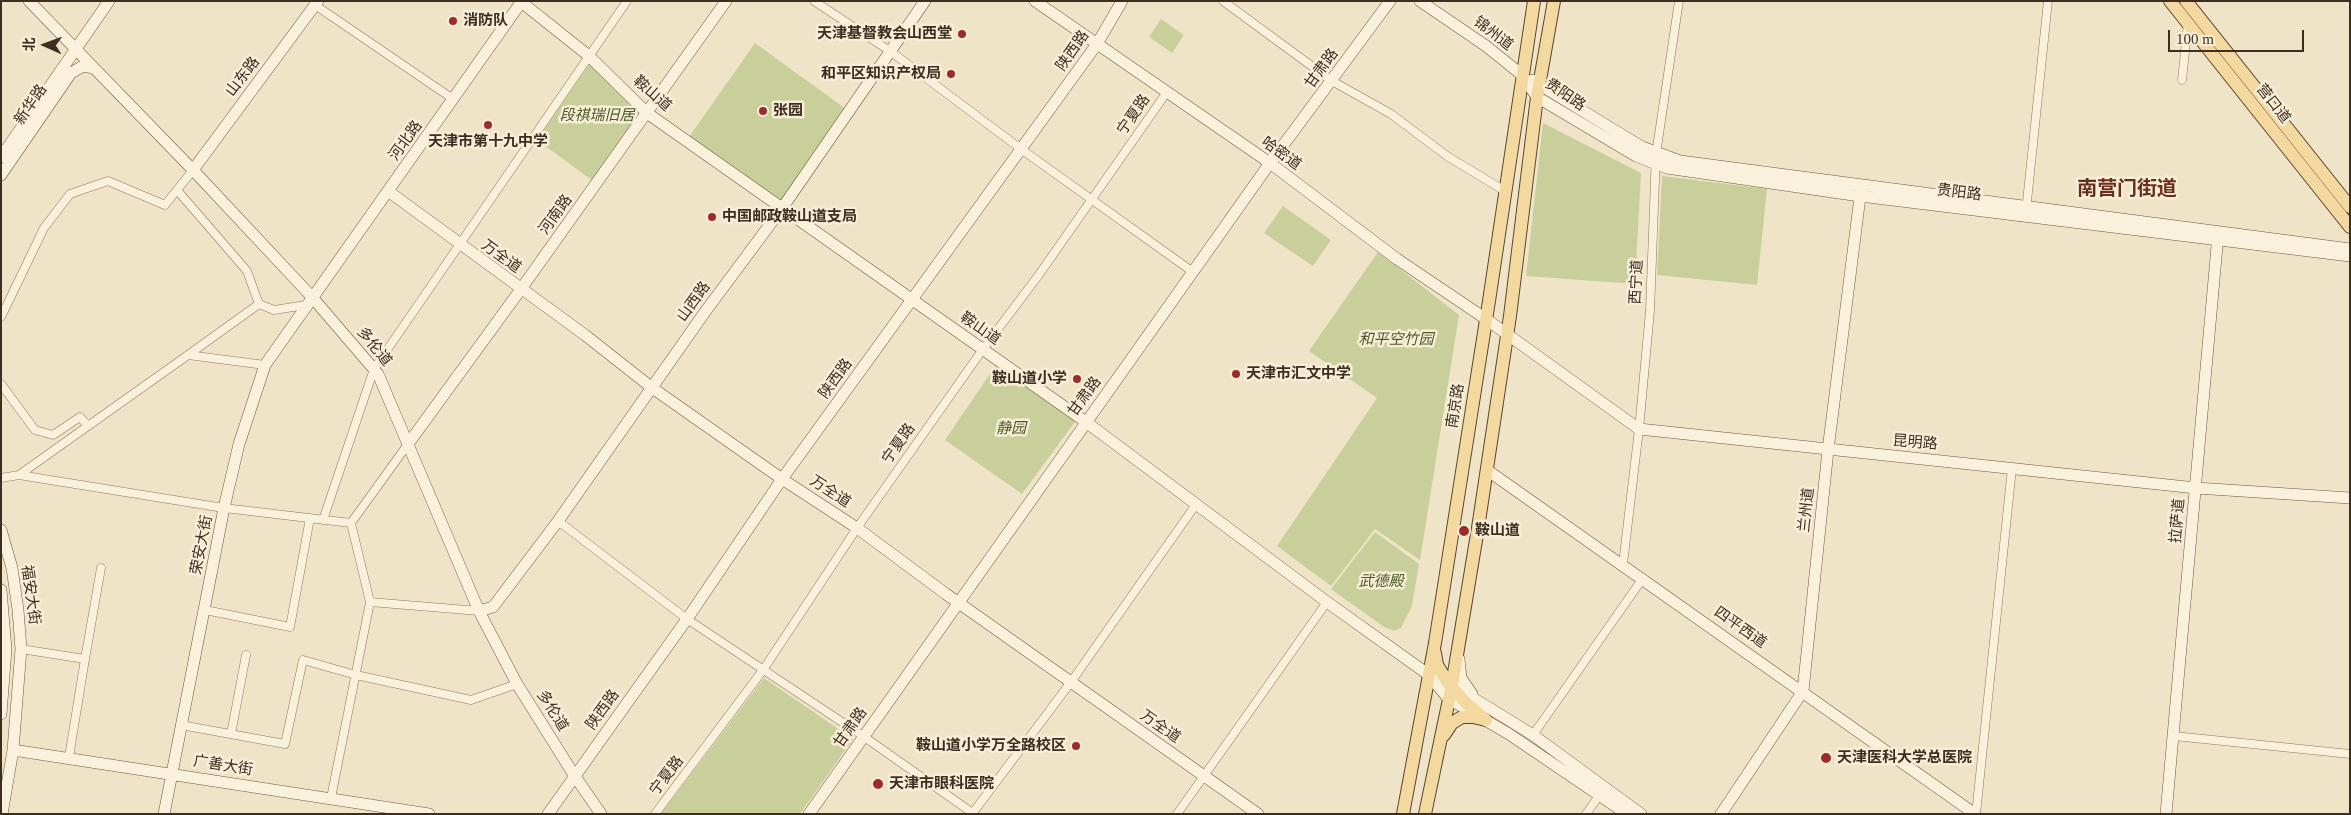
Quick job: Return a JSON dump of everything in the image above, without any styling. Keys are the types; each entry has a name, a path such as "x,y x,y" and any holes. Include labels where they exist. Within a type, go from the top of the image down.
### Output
{"main road":[{"name":"南京路","path":"1402,814 1435,643 1534,1"},
{"path":"1425,814 1459,642 1487,470 1539,83 1554,1"},
{"name":"营口道","path":"2170,1 2350,227"},
{"name":"营口道","path":"2186,2 2350,207"},
{"path":"1435,643 1437,665 1450,689 1486,720"},
{"path":"1439,746 1448,728 1456,720 1473,717 1486,720"}],"street":[{"name":"多伦道","path":"29,1 193,170 309,301 374,369 381,379 479,611 517,684 574,775 601,814"},
{"name":"新华路","path":"1,157 109,1"},
{"path":"323,520 374,369 458,244 627,1"},
{"name":"河南路","path":"408,444 648,113 726,1"},
{"path":"814,1 890,51 1021,149 1193,272"},
{"name":"山西路","path":"479,611 493,607 558,522 651,388 783,207 926,1"},
{"name":"哈密道","path":"1035,1 1270,163 1397,259 1486,319 1506,335"},
{"name":"陕西路","path":"574,775 686,619 782,479 1097,44 1122,1"},
{"path":"1223,1 1332,80 1391,114 1447,156 1505,192"},
{"name":"甘肃路","path":"809,814 1270,163 1390,1"},
{"name":"锦州道","path":"1420,1 1486,46 1522,75"},
{"name":"西宁道","path":"1623,564 1639,429 1650,311 1656,159 1679,1"},
{"path":"2025,211 2048,1"},
{"name":"鞍山道","path":"521,2 588,56 648,113 1086,422 1197,503 1327,602 1429,675 1450,689 1477,699 1533,734 1627,814"},
{"name":"河北路","path":"309,301 521,2"},
{"path":"2182,80 2188,23 2186,2"},
{"path":"317,3 453,99"},
{"name":"山东路","path":"193,170 317,3"},
{"name":"新华路","path":"1,175 71,73 83,66 94,68"},
{"name":"贵阳路","path":"1522,75 1539,83 1558,98 1676,170 2025,211 2218,236 2350,256"},
{"name":"贵阳路","path":"1522,75 1537,97 1636,156 1656,159"},
{"name":"宁夏路","path":"655,814 763,670 857,528 1167,92"},
{"path":"1,317 44,228 70,194 108,181 165,205 193,170"},
{"path":"177,190 246,272 259,304 274,310 309,301"},
{"name":"万全道","path":"388,191 585,335 651,388 782,479 857,528 959,603 1258,814"},
{"name":"兰州道","path":"1721,814 1804,691 1828,450 1861,191"},
{"name":"贵阳路","path":"2218,236 2350,249"},
{"name":"拉萨道","path":"2166,814 2218,236"},
{"name":"荣安大街","path":"164,814 224,508 239,444 265,365 309,301"},
{"path":"20,475 259,304"},
{"name":"昆明路","path":"1506,335 1639,429 2196,488 2350,498"},
{"path":"188,354 265,365"},
{"path":"1,384 35,430 53,435 80,417 88,426"},
{"path":"331,798 370,602 351,523 408,444"},
{"path":"1975,814 2012,468"},
{"name":"四平西道","path":"1487,470 1804,691 1975,814"},
{"path":"1,478 20,475 224,508 351,523"},
{"path":"558,522 686,619 864,736 973,813 1071,682 1197,503"},
{"path":"205,610 290,627 310,518"},
{"name":"福安大街","path":"1,530 12,568 21,649 13,750 2,814"},
{"path":"69,757 101,568"},
{"path":"1533,734 1643,578"},
{"name":"福安大街","path":"1,590 6,650 1,714"},
{"path":"370,602 479,611"},
{"path":"1178,814 1327,602"},
{"path":"1459,642 1459,671 1461,678 1477,699"},
{"path":"21,649 85,659"},
{"path":"231,734 246,655"},
{"path":"181,725 285,744 303,660 356,675 471,700 517,684"},
{"name":"鞍山道","path":"1429,675 1450,689"},
{"name":"鞍山道","path":"1486,720 1641,814"},
{"path":"2174,736 2350,754"},
{"name":"广善大街","path":"13,750 69,757 429,814"},
{"path":"548,814 574,775"},
{"path":"1586,814 1603,792"}],"green space":[{"path":"1161,19 1184,35 1172,53 1149,37"},
{"name":"张园","path":"755,43 846,109 782,202 689,137"},
{"name":"段祺瑞旧居","path":"591,62 645,110 593,181 537,140"},
{"path":"1543,123 1641,173 1635,284 1526,276"},
{"path":"1662,176 1767,189 1757,285 1657,275"},
{"path":"1283,206 1331,240 1313,266 1264,233"},
{"name":"和平空竹园","path":"1378,252 1459,315 1420,560 1375,529 1331,586 1277,546 1377,398 1309,351"},
{"name":"静园","path":"998,362 1077,419 1022,494 945,440"},
{"name":"武德殿","path":"1375,532 1419,564 1412,606 1401,628 1394,631 1384,627 1331,589"},
{"path":"764,678 853,739 800,814 661,814"}],"place":[{"name":"消防队","path":"453,21"},
{"name":"天津基督教会山西堂","path":"962,34"},
{"name":"和平区知识产权局","path":"951,74"},
{"name":"张园","path":"763,111"},
{"name":"天津市第十九中学","path":"488,125"},
{"name":"中国邮政鞍山道支局","path":"712,217"},
{"name":"天津市汇文中学","path":"1236,374"},
{"name":"鞍山道小学","path":"1077,379"},
{"name":"鞍山道","path":"1464,531"},
{"name":"鞍山道小学万全路校区","path":"1076,746"},
{"name":"天津医科大学总医院","path":"1826,758"},
{"name":"天津市眼科医院","path":"878,784"}],"district":[{"name":"南营门街道","path":"2127,190"}]}
